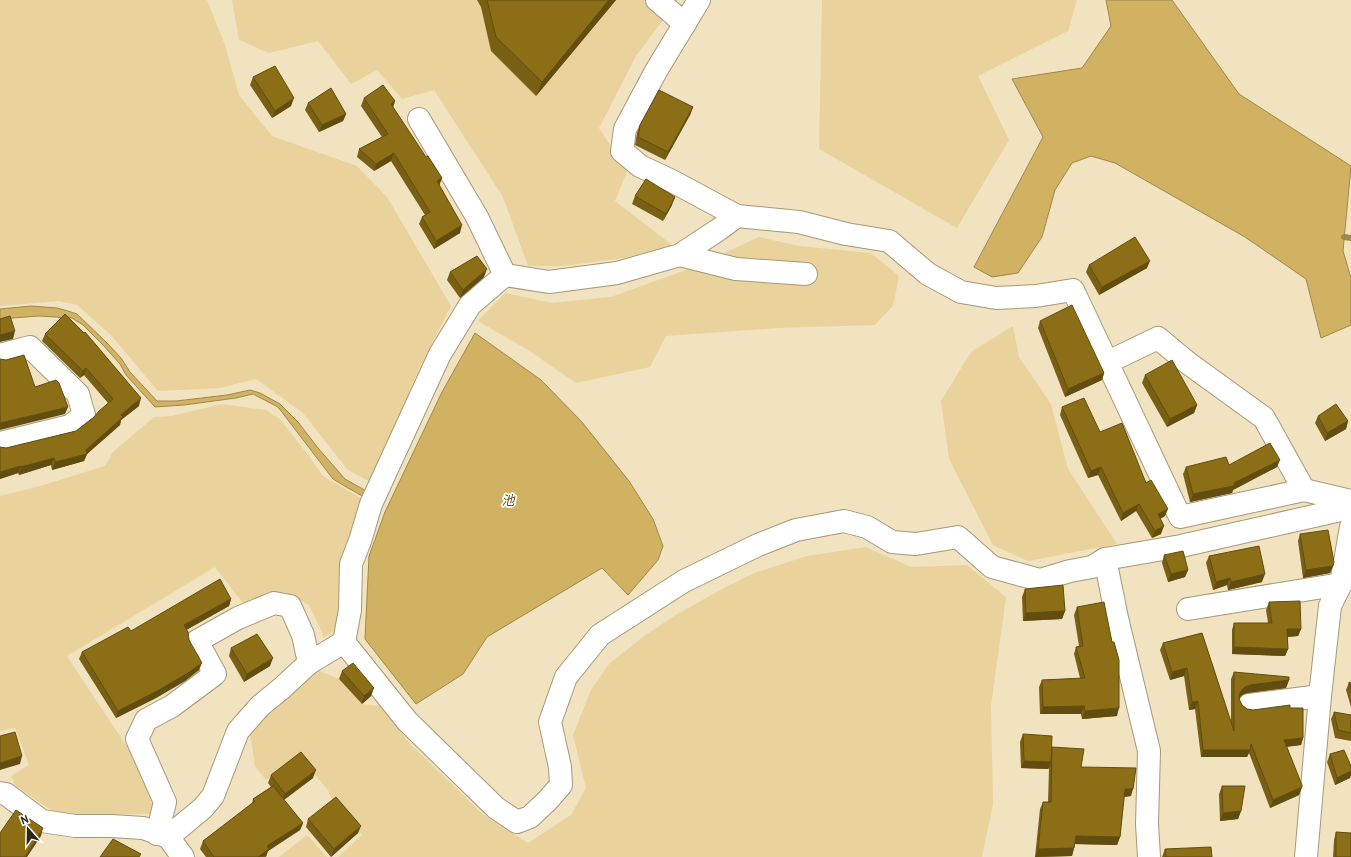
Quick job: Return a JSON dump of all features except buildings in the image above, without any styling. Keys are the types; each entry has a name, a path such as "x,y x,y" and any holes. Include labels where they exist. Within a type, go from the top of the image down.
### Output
{"street":[{"path":"657,0 684,24"},
{"path":"699,0 656,71 625,128 622,151 640,166 672,181 737,216 799,222 846,234 889,241 928,274 961,292 996,298 1036,296 1073,290 1180,517 1304,490 1351,501"},
{"path":"419,119 477,217 505,275"},
{"path":"162,836 203,808 213,796 238,731 260,706 309,663 344,642 350,610 351,564 360,541 371,504 440,354 470,305 505,275 549,282 617,273 680,255 737,216"},
{"path":"680,255 736,269 806,274"},
{"path":"1108,362 1158,338 1188,363 1264,418 1304,490"},
{"path":"0,355 30,347 78,394 84,415 70,426 0,443"},
{"path":"344,642 406,721 496,808 517,822 530,817 561,785 560,767 550,722 566,677 600,635 684,581 758,545 796,530 844,521 867,527 892,542 916,544 958,537 992,567 1040,580 1070,571 1092,567 1105,559 1181,546 1351,508"},
{"path":"1306,857 1320,696 1330,606 1341,584 1351,527"},
{"path":"1105,559 1117,618 1149,751 1149,857"},
{"path":"1188,609 1341,584"},
{"path":"162,836 165,802 137,739 146,720 172,706 215,674 197,641 238,618 274,602 290,606 303,635 309,663"},
{"path":"1250,705 1320,696"},
{"path":"0,793 6,794 42,821 75,826 143,828 162,836 182,857"}],"shaded area":[{"path":"0,0 207,0 225,45 239,95 272,136 357,166 387,197 451,306 418,371 373,479 370,482 348,470 303,413 256,379 220,388 158,391 111,335 77,305 59,301 0,306"},
{"path":"232,0 477,0 481,7 616,0 678,0 636,56 599,128 627,171 615,201 672,245 624,258 563,266 528,266 503,197 434,90 402,99 377,70 351,84 318,41 269,53 239,40"},
{"path":"822,0 1077,0 1068,31 978,76 1009,140 957,228 819,149"},
{"path":"759,237 799,246 871,253 899,276 893,306 875,325 778,328 666,336 650,367 576,383 528,350 478,321 505,293 552,303 611,297 694,267"},
{"path":"1013,326 1019,357 1051,404 1068,469 1117,544 1028,561 993,545 949,459 941,401 971,352"},
{"path":"222,404 266,410 280,419 323,476 364,500 365,505 341,556 346,604 340,626 323,638 322,632 309,605 285,592 246,607 215,567 67,656 135,759 151,792 152,814 58,815 16,786 11,776 29,765 15,728 0,731 0,496 40,486 105,466 113,452 154,417 172,416"},
{"path":"866,547 911,567 967,565 1006,597 991,706 993,804 982,857 338,857 362,835 332,800 328,790 299,756 266,780 255,766 250,732 289,691 317,670 339,679 362,704 380,706 411,745 484,815 528,843 571,815 586,788 573,735 591,690 609,664 644,636 676,615 754,573 807,556"},
{"path":"307,835 327,857 279,857"}],"water":[{"path":"1106,0 1172,0 1239,94 1351,166 1343,251 1351,278 1351,325 1321,338 1306,279 1245,237 1115,163 1091,156 1072,163 1055,190 1042,237 1018,273 992,277 974,267 1043,137 1012,79 1082,68 1111,26"},
{"path":"31,306 57,308 77,314 121,358 130,372 157,401 176,401 227,395 250,390 260,393 280,404 298,422 345,479 368,492 366,498 333,479 278,407 253,394 236,398 184,405 155,407 126,375 120,364 103,345 83,325 72,318 39,316 0,319 0,309"},
{"name":"池","path":"475,333 541,380 582,422 629,481 653,519 663,546 658,560 628,595 602,568 487,637 463,674 416,704 365,639 369,556 385,512 442,392"}],"waterway":[{"path":"1344,237 1351,238"}]}
